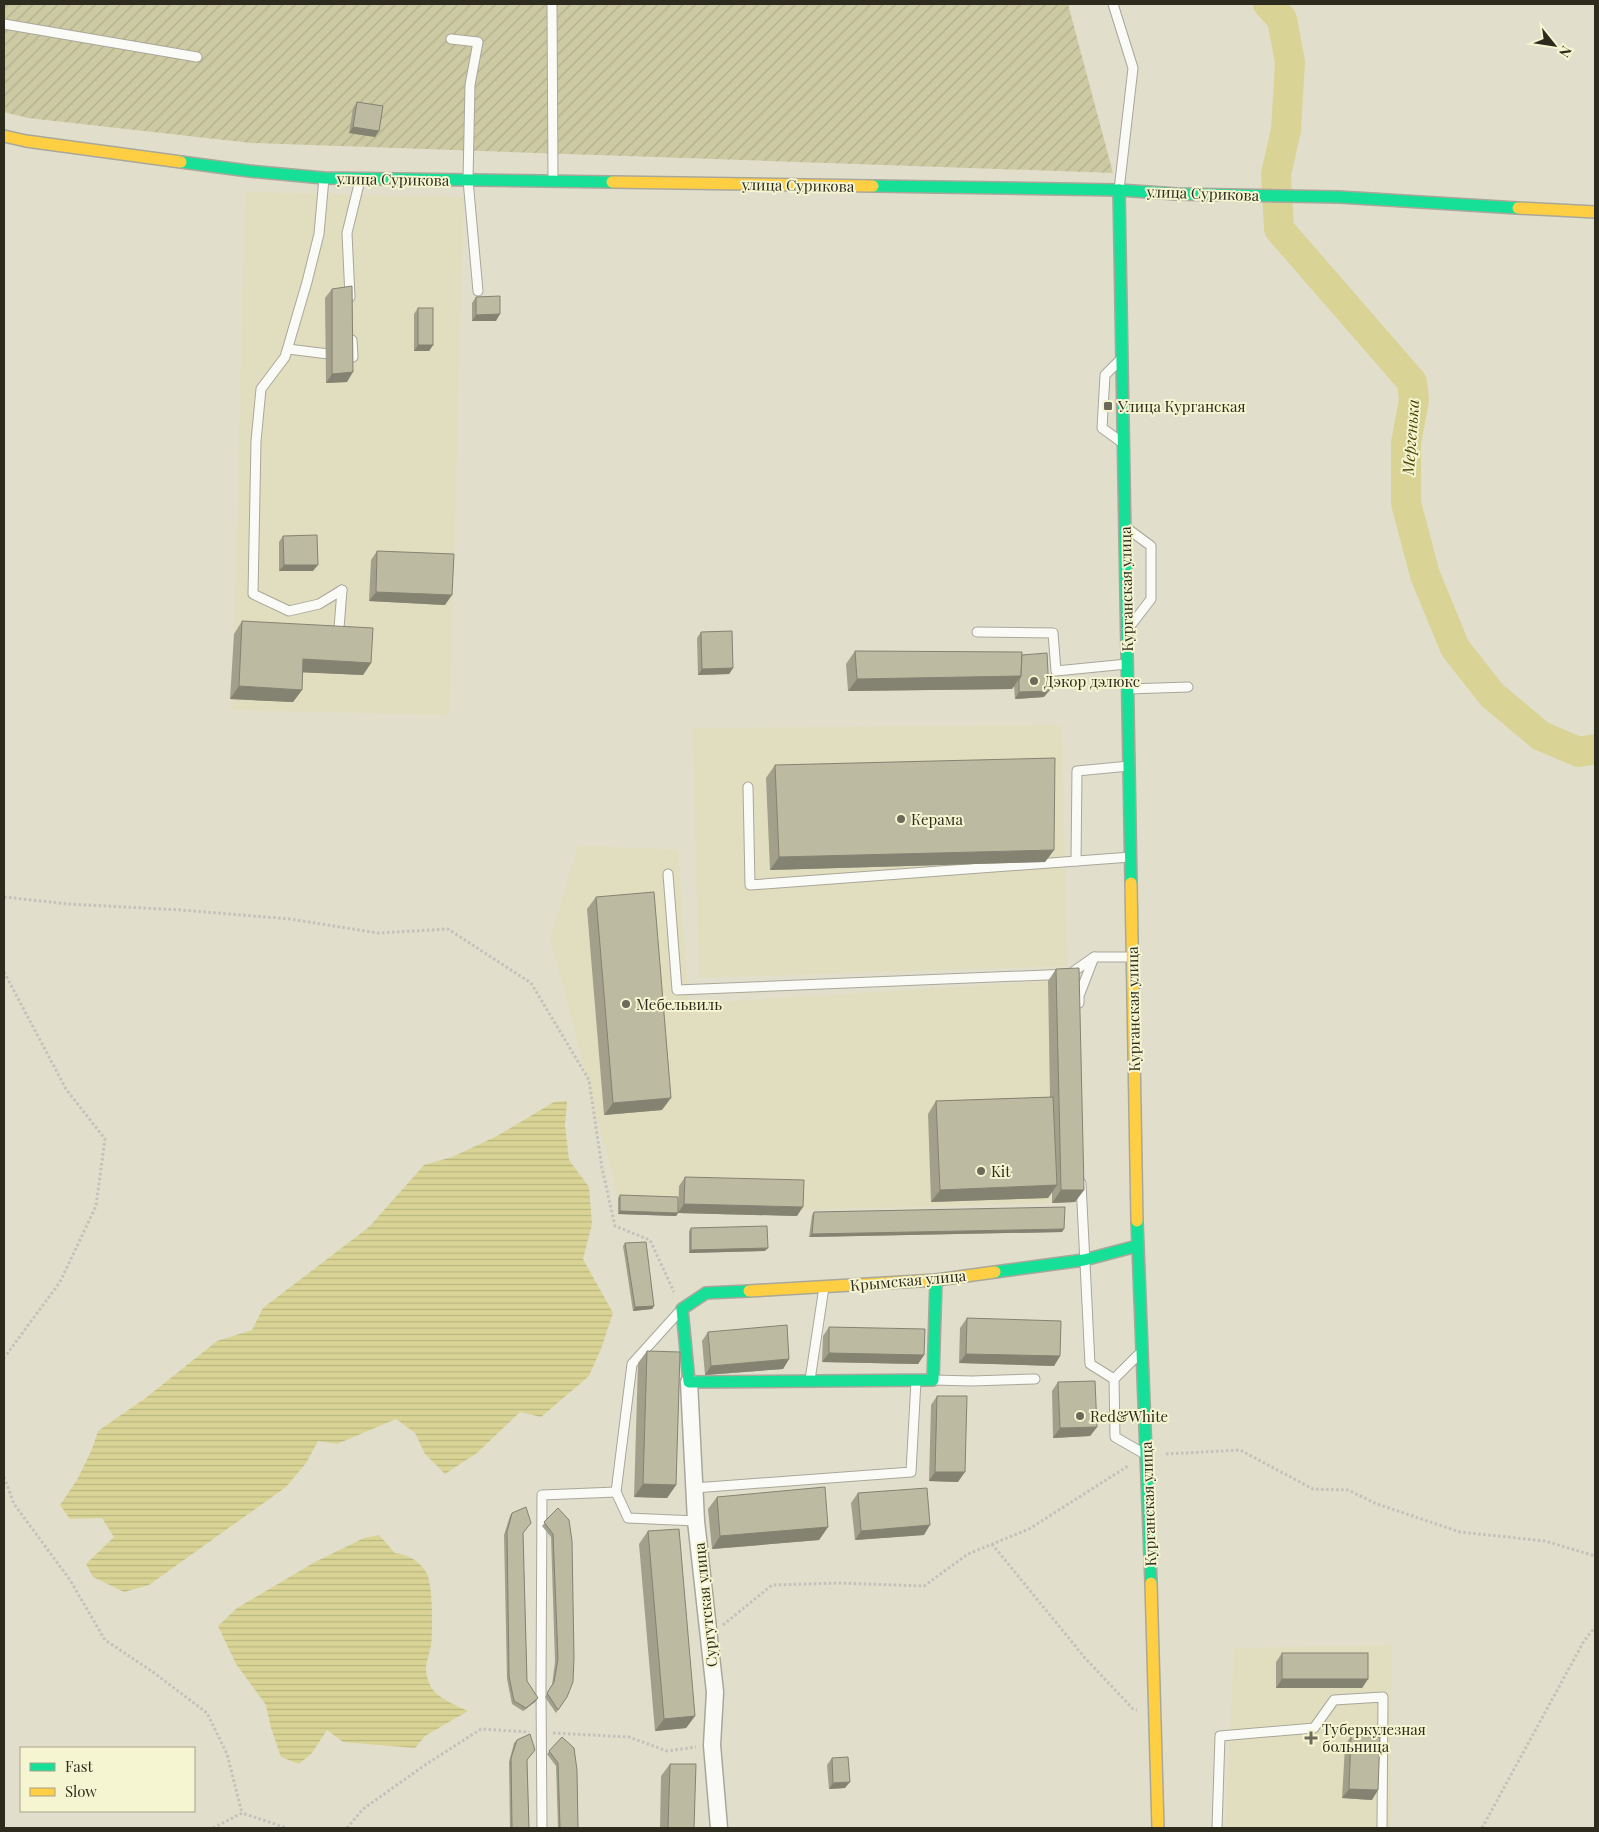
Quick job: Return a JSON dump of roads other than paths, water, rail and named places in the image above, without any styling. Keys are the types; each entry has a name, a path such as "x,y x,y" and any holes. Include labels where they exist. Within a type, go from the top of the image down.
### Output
{"main road":[{"name":"улица Сурикова","path":"4,136 26,141 240,170 324,178 1119,190 1177,194 1339,197 1595,212"},
{"name":"Курганская улица","path":"1119,190 1137,1246 1147,1455 1158,1828"},
{"name":"Крымская улица","path":"682,1309 706,1293 936,1280 1084,1260 1137,1246"},
{"path":"682,1309 689,1382 933,1380 936,1280"}],"street":[{"name":"Сургутская улица","path":"689,1382 696,1521 715,1692 712,1744 719,1828"}],"lane":[{"path":"552,4 553,181"},
{"path":"1113,4 1133,68 1119,190"},
{"path":"4,24 197,57"},
{"path":"451,39 478,42 470,85 468,180 478,291"},
{"path":"324,178 319,234 286,357 261,389 256,441 253,594 289,612 319,604 342,590 339,628"},
{"path":"351,309 347,233 361,178"},
{"path":"288,349 353,357 352,328"},
{"path":"1122,358 1105,375 1102,428 1124,444"},
{"path":"1125,528 1151,546 1151,598 1127,630"},
{"path":"977,632 1053,633 1056,671 1128,664"},
{"path":"1128,690 1188,687"},
{"path":"1076,861 1077,771 1129,766"},
{"path":"748,788 750,886 1131,857"},
{"path":"668,874 677,990 1070,974 1094,957 1132,957"},
{"path":"1079,1015 1079,996 1094,957"},
{"path":"1080,1170 1090,1364 1114,1379"},
{"path":"810,1382 824,1286"},
{"path":"682,1309 632,1364 616,1492 628,1518 696,1521"},
{"path":"1142,1351 1114,1379 1115,1437 1147,1455"},
{"path":"933,1380 1035,1379"},
{"path":"694,1488 912,1472 916,1381"},
{"path":"542,1828 542,1495 616,1492"},
{"path":"1217,1828 1220,1736 1314,1728 1334,1700 1383,1697 1382,1828"}],"waterway":[{"name":"Мергенька","path":"1268,4 1282,19 1290,62 1286,130 1276,174 1279,229 1412,382 1414,400 1406,443 1406,503 1425,575 1455,648 1492,695 1541,736 1579,752 1595,749"}],"place":[{"name":"Улица Курганская","path":"1108,406"},
{"name":"Дэкор дэлюкс","path":"1034,681"},
{"name":"Керама","path":"901,819"},
{"name":"Мебельвиль","path":"626,1004"},
{"name":"Kit","path":"981,1171"},
{"name":"Red&White","path":"1080,1416"},
{"name":"Туберкулезная больница","path":"1311,1738"}]}
